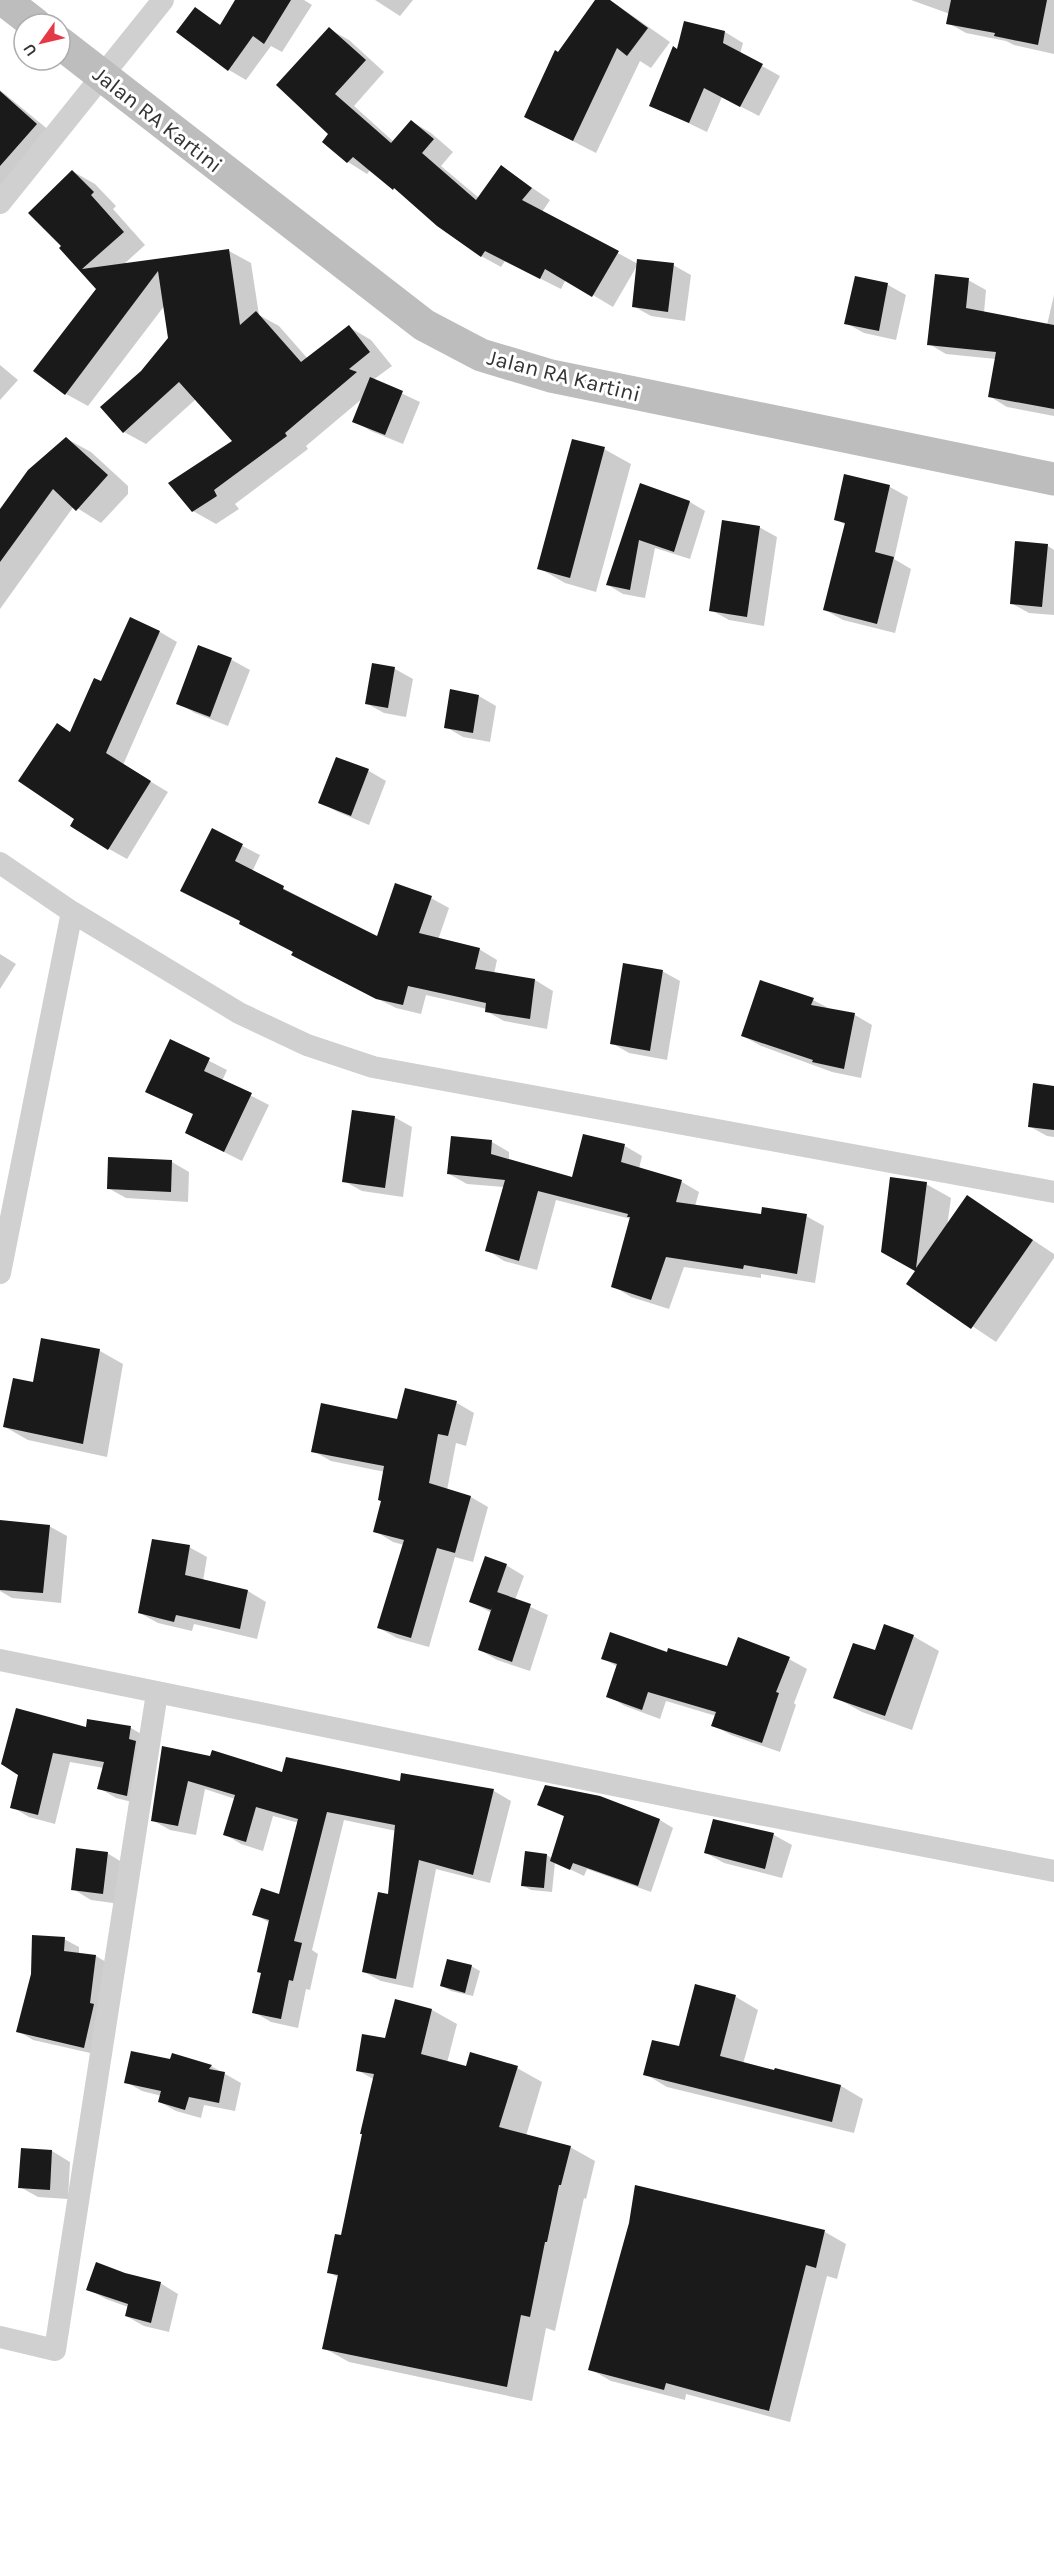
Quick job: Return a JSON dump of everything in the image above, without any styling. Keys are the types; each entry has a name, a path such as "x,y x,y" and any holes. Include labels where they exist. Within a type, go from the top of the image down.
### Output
{"main road":[{"path":"4,0 20,12"},
{"name":"Jalan RA Kartini","path":"72,52 424,325 481,355 551,376 1054,479"}],"street":[{"path":"0,203 163,0"},
{"path":"0,863 72,912 239,1013 307,1045 373,1067 1054,1191"},
{"path":"0,1272 72,912"},
{"path":"0,1660 1054,1871"},
{"path":"0,2337 55,2350 157,1693"}],"building":[{"path":"235,0 291,0 264,44 253,36 228,71 176,32 195,7 220,25"},
{"path":"595,0 610,0 648,28 627,56 617,48 573,141 524,117 555,50 558,52"},
{"path":"951,0 1047,0 1038,45 994,36 995,33 946,24"},
{"path":"684,21 725,31 723,43 763,64 740,107 704,88 689,123 649,106 673,46 677,49"},
{"path":"329,27 366,60 335,94 391,143 411,120 434,139 422,153 476,200 501,165 532,188 522,200 619,251 592,297 545,269 540,279 485,251 481,257 437,226 394,188 393,190 353,157 347,163 322,142 328,134 276,85"},
{"path":"0,91 37,124 0,166"},
{"path":"72,170 94,192 91,195 124,232 82,269 229,249 240,325 256,311 301,362 349,325 370,352 349,369 357,372 285,433 287,436 214,490 217,496 192,512 168,483 232,441 179,382 123,433 100,407 141,371 168,338 158,271 65,395 33,371 96,289 59,248 61,246 28,213"},
{"path":"637,259 674,263 668,312 632,307"},
{"path":"935,274 969,278 966,308 1054,325 1054,409 988,397 996,352 927,345"},
{"path":"855,276 888,283 879,331 844,324"},
{"path":"370,377 403,391 385,435 352,422"},
{"path":"66,437 108,475 76,511 53,489 0,562 0,509 28,470"},
{"path":"572,439 605,447 570,578 537,569"},
{"path":"844,474 890,485 875,552 894,557 877,624 823,610 845,523 834,520"},
{"path":"640,483 690,501 674,552 639,540 630,590 606,585"},
{"path":"722,520 760,526 747,617 709,611"},
{"path":"1015,541 1048,544 1042,607 1010,604"},
{"path":"130,617 160,631 106,753 151,781 108,850 70,826 74,819 18,781 57,723 70,732 94,678 101,681"},
{"path":"198,645 232,658 210,717 176,704"},
{"path":"372,663 395,667 388,708 365,704"},
{"path":"450,689 479,695 473,733 444,728"},
{"path":"336,757 369,769 351,816 318,803"},
{"path":"212,828 243,844 235,861 284,886 283,889 377,936 395,883 432,896 419,933 480,948 475,969 535,979 530,1019 485,1012 486,1003 408,986 403,1005 376,999 291,955 293,952 239,924 240,921 180,891"},
{"path":"623,963 663,970 650,1051 610,1044"},
{"path":"760,980 814,998 811,1005 855,1013 844,1069 812,1062 813,1060 741,1036"},
{"path":"170,1039 210,1058 204,1071 252,1093 224,1152 185,1133 193,1114 145,1092"},
{"path":"1033,1083 1054,1086 1054,1130 1028,1127"},
{"path":"352,1110 395,1116 385,1188 342,1182"},
{"path":"583,1134 625,1144 621,1162 682,1180 676,1202 761,1214 762,1207 807,1214 797,1274 744,1265 743,1269 666,1257 651,1300 611,1287 630,1217 627,1217 628,1214 538,1191 519,1261 485,1251 505,1180 447,1174 451,1136 492,1140 491,1154 572,1177"},
{"path":"108,1157 172,1160 171,1192 107,1189"},
{"path":"890,1177 927,1182 916,1268 967,1195 1033,1240 971,1329 906,1284 915,1271 881,1252"},
{"path":"41,1338 100,1349 83,1444 3,1427 13,1378 33,1382"},
{"path":"405,1388 457,1401 448,1436 438,1434 429,1483 471,1496 455,1553 437,1548 411,1638 377,1628 404,1540 373,1532 381,1501 378,1500 384,1466 311,1452 321,1403 397,1419"},
{"path":"0,1520 50,1525 43,1593 0,1590"},
{"path":"152,1539 190,1545 185,1575 248,1590 240,1629 176,1615 174,1622 138,1613"},
{"path":"485,1556 507,1564 491,1610 469,1602"},
{"path":"497,1592 531,1604 512,1662 478,1650"},
{"path":"884,1624 914,1635 885,1716 833,1698 853,1643 875,1650"},
{"path":"610,1632 667,1652 668,1648 727,1666 738,1637 790,1657 776,1692 779,1693 762,1743 711,1726 716,1712 648,1692 642,1710 606,1697 617,1664 601,1659"},
{"path":"16,1708 86,1727 87,1719 131,1726 129,1739 136,1741 127,1796 97,1789 104,1762 53,1753 38,1815 10,1808 18,1775 1,1764"},
{"path":"162,1746 210,1756 212,1750 282,1772 286,1757 400,1781 401,1773 494,1789 473,1875 419,1860 396,1979 362,1972 378,1892 388,1894 395,1825 327,1812 294,1941 302,1943 293,1981 289,1980 281,2019 252,2013 261,1973 257,1972 269,1920 252,1915 261,1888 279,1894 298,1819 256,1807 246,1842 223,1835 235,1795 188,1781 178,1826 151,1821"},
{"path":"545,1785 600,1796 660,1819 638,1886 573,1863 570,1870 550,1861 564,1816 537,1805"},
{"path":"713,1819 774,1833 765,1869 704,1853"},
{"path":"76,1848 108,1852 103,1894 71,1890"},
{"path":"525,1851 547,1854 544,1888 521,1886"},
{"path":"32,1935 65,1937 64,1951 96,1955 90,2003 94,2004 84,2048 16,2032 31,1974"},
{"path":"447,1959 472,1965 465,1993 440,1986"},
{"path":"695,1984 736,1995 720,2056 841,2085 832,2122 643,2075 652,2040 679,2046"},
{"path":"395,1999 432,2009 421,2054 466,2066 470,2052 518,2066 499,2127 571,2146 561,2185 559,2185 547,2242 545,2242 530,2317 521,2315 507,2387 322,2349 338,2275 327,2273 335,2234 341,2235 374,2074 356,2071 362,2034 385,2038"},
{"path":"131,2051 170,2059 172,2053 212,2065 209,2069 225,2072 219,2103 189,2097 185,2110 158,2102 161,2091 124,2083"},
{"path":"21,2148 52,2150 50,2190 18,2188"},
{"path":"635,2185 825,2230 816,2268 806,2265 769,2411 666,2383 664,2390 588,2370 629,2223"},
{"path":"96,2262 125,2273 161,2282 151,2323 125,2316 128,2304 86,2290"}]}
